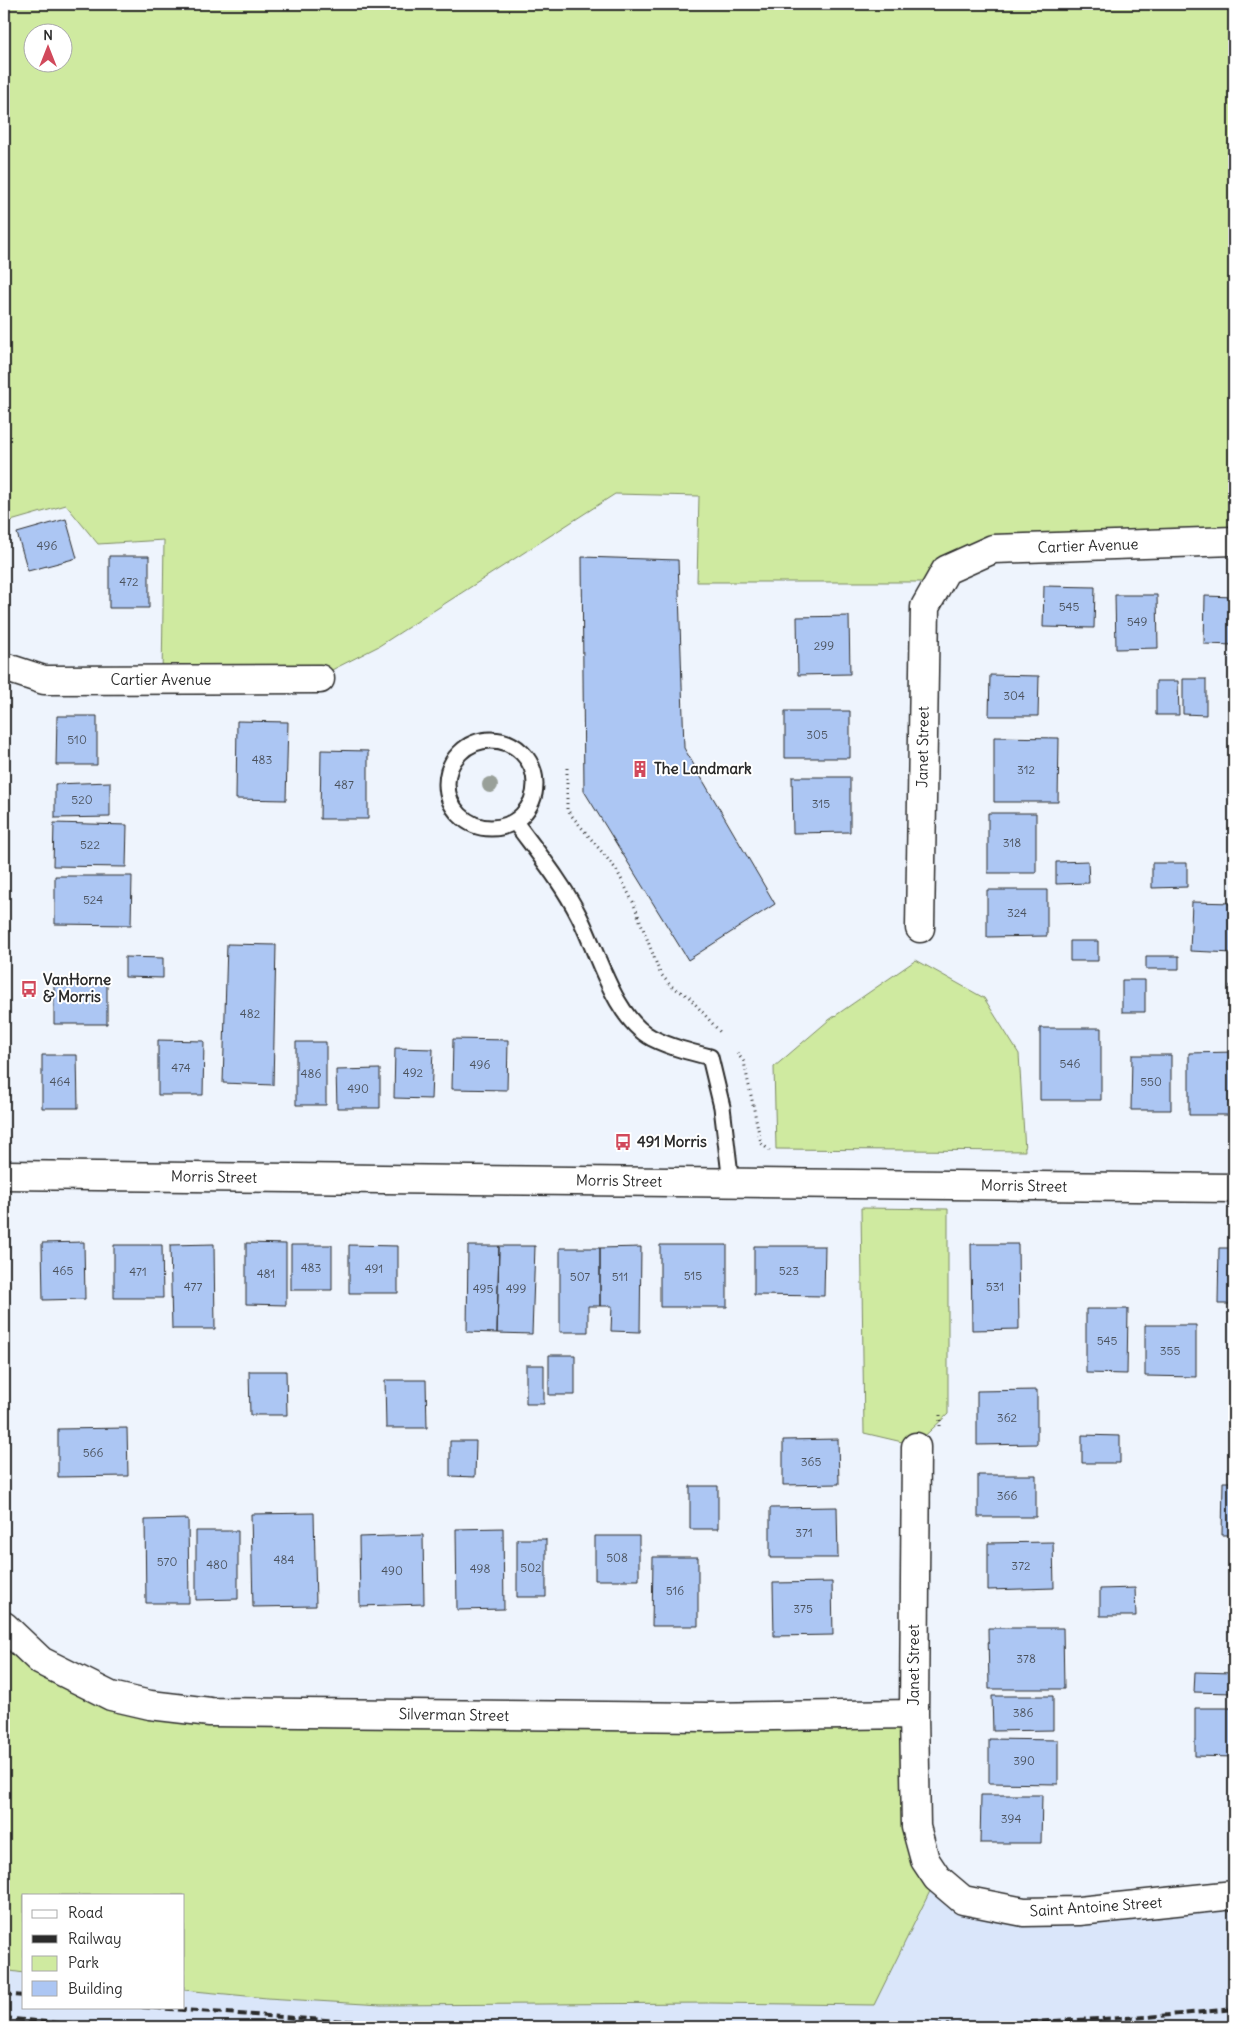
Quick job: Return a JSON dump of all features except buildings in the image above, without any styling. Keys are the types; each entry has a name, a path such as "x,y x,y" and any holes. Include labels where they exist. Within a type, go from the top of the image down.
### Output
{"street":[{"name":"Cartier Avenue","path":"946,570 993,549 1234,541"},
{"name":"Janet Street","path":"920,928 925,607 946,570"},
{"name":"Cartier Avenue","path":"4,667 44,680 320,679"},
{"name":"Morris Street","path":"4,1175 1234,1188"},
{"name":"Janet Street","path":"916,1446 914,1714 916,1827 925,1860 937,1878"},
{"name":"Silverman Street","path":"8,1631 41,1662 111,1696 150,1705 210,1712 698,1717 914,1714"},
{"name":"Saint Antoine Street","path":"937,1878 963,1900 1024,1912 1080,1911 1234,1895"}],"lane":[{"path":"481,740 494,740 507,742 525,755 533,769 535,789 530,806 515,822 502,828 481,829 464,821 453,810 449,802 446,781 451,763 466,746 481,740"},
{"path":"515,822 563,888 575,908 624,1013 651,1037 677,1048 710,1057 722,1107 731,1183"}],"path":[{"path":"567,768 567,810 616,869 633,902 660,973 671,986 688,996 726,1038"},
{"path":"732,1046 744,1062 761,1143 776,1156"}],"shaded area":[{"path":"935,1881 962,1902 1234,1898 1234,2027 4,2027 4,1970 22,1973 22,2008 185,2008 185,1990 267,1998 381,2005 711,2003"}],"green space":[{"path":"4,4 1234,4 1234,538 993,546 935,582 697,582 699,496 615,494 379,646 320,676 162,677 164,540 98,544 66,505 4,523"},
{"path":"916,960 984,998 1019,1054 1025,1151 776,1149 774,1067 829,1020"},
{"path":"861,1208 948,1209 948,1414 915,1445 864,1433"},
{"path":"4,1625 14,1635 149,1703 912,1712 935,1881 874,2005 711,2003 381,2005 267,1998 185,1990 185,1894 22,1894 22,1973 4,1970"}],"railway":[{"path":"4,1994 22,1996"},
{"path":"156,2008 453,2027"},
{"path":"910,2027 1148,2017 1234,2009"},
{"path":"4,2018 98,2027"}],"place":[{"name":"The Landmark","path":"640,769"},
{"name":"VanHorne & Morris","path":"29,989"},
{"name":"491 Morris","path":"623,1142"}]}
